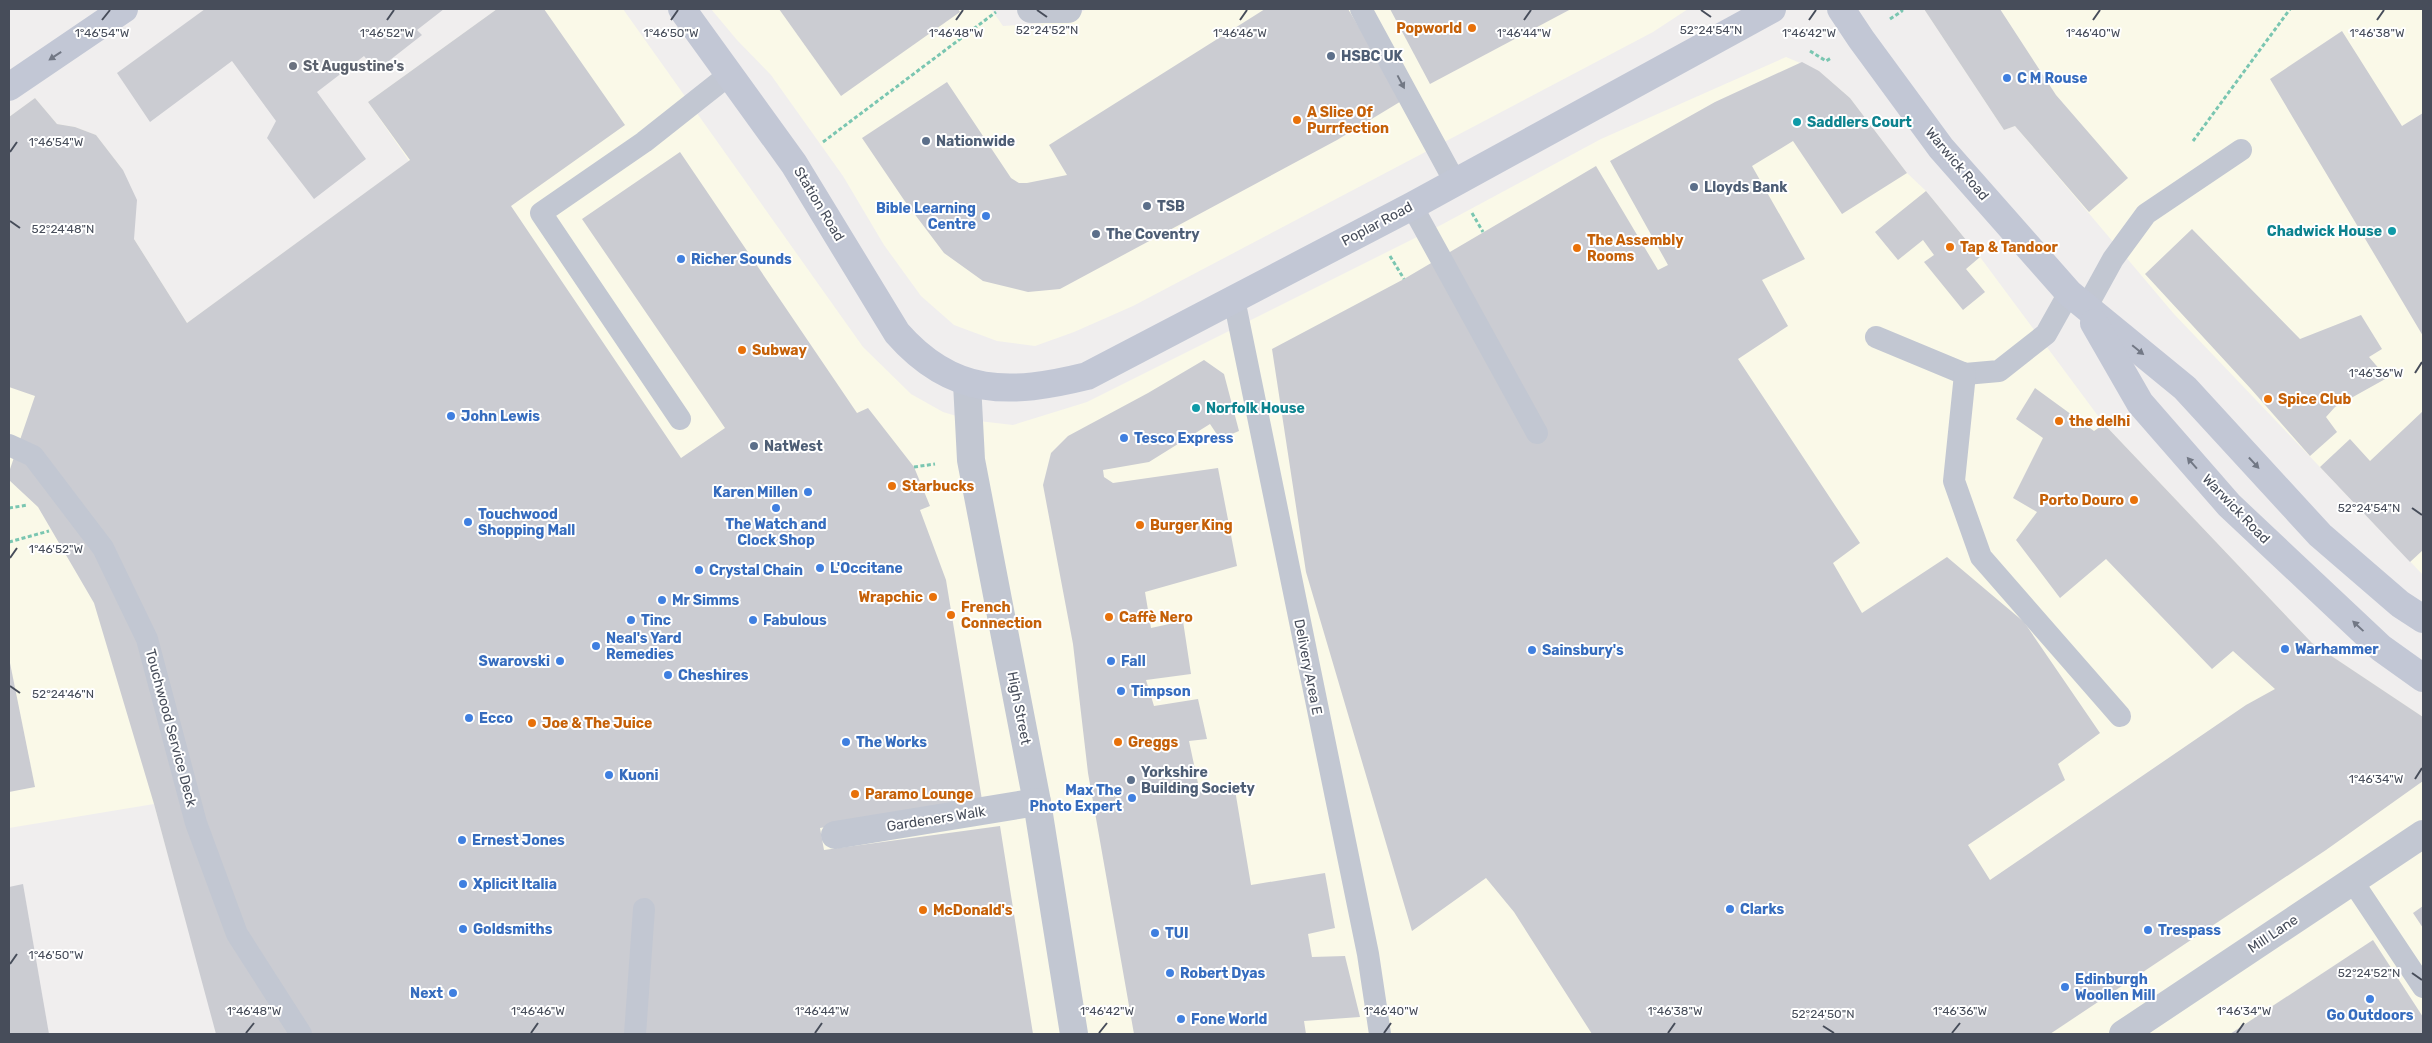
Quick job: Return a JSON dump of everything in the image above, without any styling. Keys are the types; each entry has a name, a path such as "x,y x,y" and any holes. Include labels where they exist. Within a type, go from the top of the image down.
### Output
{"street":[{"path":"9,87 124,9"},
{"name":"Station Road","path":"682,9 794,164 897,333 915,354 934,367 967,382"},
{"path":"1032,9 1068,9"},
{"name":"Poplar Road","path":"967,382 1005,388 1031,387 1087,376 1412,206 1772,9"},
{"name":"Warwick Road","path":"1841,9 1941,148 2078,301 2185,388 2320,534 2400,604 2423,619"},
{"name":"Warwick Road","path":"2078,301 2140,403 2229,505 2382,648 2423,678"},
{"name":"High Street","path":"967,382 971,460 1037,802 1074,1034"},
{"name":"Gardeners Walk","path":"835,835 1037,802"},
{"name":"Mill Lane","path":"2123,1034 2423,834"}],"lane":[{"path":"1361,9 1455,182"},
{"path":"680,419 541,213 644,142 730,74"},
{"path":"1876,337 1965,374 2000,371 2046,334 2078,301 2146,214 2241,150"},
{"path":"1412,206 1537,433"},
{"name":"Delivery Area E","path":"1234,299 1368,954 1380,1034"},
{"path":"1965,374 1954,481 1981,557 2120,716"},
{"name":"Touchwood Service Deck","path":"9,445 33,456 103,548 147,639 196,823 237,934 300,1034"},
{"path":"2353,882 2423,987"},
{"path":"635,1034 644,909"}],"path":[{"path":"794,164 1000,9"},
{"path":"2191,142 2290,9"},
{"path":"1387,250 1404,279"},
{"path":"914,467 927,465"}],"shaded area":[{"path":"497,9 623,9 863,347 911,394 943,412 970,420 1013,425 1087,402 1441,225 1601,139 1786,57 1819,71 1850,98 1907,173 1926,191 1980,257 2104,424 2312,643 2423,717 2423,1034 217,1034 154,804 9,828 9,117 35,98 57,124 75,127 96,135 123,170 134,239 187,323 409,161 368,102"},
{"path":"711,9 991,9 1003,26 1062,22 1087,9 1688,9 1653,32 1133,306 1074,332 1035,346 997,341 954,325 921,296 884,245 843,176 771,75 737,40"},
{"path":"1924,9 2423,9 2423,575 2174,314 2015,126 2004,130"}],"building":[{"path":"205,9 444,9 417,30 422,35 376,71 364,56 317,92 366,159 314,199 267,138 276,121 232,61 150,122 117,73"},
{"name":"Touchwood Shopping Mall","path":"497,9 544,9 625,125 511,206 681,458 725,428 582,219 680,152 857,413 868,408 914,467 930,506 920,510 946,580 982,800 820,828 824,850 1000,826 1033,1034 216,1034 154,804 94,603 38,507 9,480 9,472 35,396 9,387 9,117 35,98 57,124 75,127 96,135 123,170 137,200 134,239 187,323 410,160 368,102"},
{"path":"779,9 958,9 960,12 841,96"},
{"path":"1265,9 1348,9 1403,100 1337,140 1060,289 1028,292 983,281 944,253 904,200 862,138 947,82 1011,178 1019,183 1027,183 1067,175 1049,145"},
{"path":"1390,9 1571,9 1430,84"},
{"path":"1924,9 2000,9 2056,95 2128,178 2089,212 2015,126 2004,130"},
{"name":"Chadwick House","path":"2342,31 2402,126 2423,113 2423,336 2270,79"},
{"path":"1802,62 1819,71 1850,98 1907,173 1842,214 1793,141 1752,166 1805,259 1762,280 1788,326 1738,359 1860,543 1833,563 1862,613 1947,557 2024,622 2100,733 2058,764 2065,780 1968,845 1990,880 2246,705 2275,689 2233,651 2212,669 2106,559 2060,598 2016,540 2037,512 2013,498 2043,438 2016,419 2035,388 2094,431 2104,424 2312,643 2423,717 2423,781 2326,850 2050,1034 1592,1034 1514,912 1486,878 1412,931 1306,572 1272,349 1404,279 1596,166 1658,270 1668,265 1610,161 1715,102"},
{"name":"Tap & Tandoor","path":"1926,191 1980,257 1966,269 1985,292 1963,310 1924,262 1934,255 1923,240 1898,260 1875,232"},
{"path":"2192,229 2300,339 2361,315 2382,349 2369,357 2387,378 2335,407 2326,417 2337,432 2310,456 2145,274"},
{"path":"1204,360 1224,374 1239,431 1220,439 1210,424 1149,462 1103,470 1104,477 1113,483 1218,468 1237,566 1145,592 1151,628 1183,621 1191,674 1146,680 1154,706 1198,699 1207,739 1189,741 1199,788 1234,784 1251,885 1325,873 1335,928 1308,934 1312,957 1345,956 1360,1017 1304,1021 1306,1034 1134,1034 1088,773 1073,644 1043,485 1051,453 1068,436"},
{"path":"2423,411 2423,550 2410,562 2320,467 2350,439 2370,461"},
{"path":"9,658 35,787 9,792"},
{"path":"23,884 49,1034 9,1034 9,887"},
{"path":"2423,906 2423,928 2413,913"},
{"path":"2373,940 2423,1017 2423,1034 2230,1034"}],"place":[{"name":"Popworld","path":"1472,28"},
{"name":"HSBC UK","path":"1331,56"},
{"name":"St Augustine's","path":"293,66"},
{"name":"C M Rouse","path":"2007,78"},
{"name":"A Slice Of Purrfection","path":"1297,120"},
{"name":"Saddlers Court","path":"1797,122"},
{"name":"Nationwide","path":"926,141"},
{"name":"Lloyds Bank","path":"1694,187"},
{"name":"TSB","path":"1147,206"},
{"name":"Bible Learning Centre","path":"986,216"},
{"name":"Chadwick House","path":"2392,231"},
{"name":"The Coventry","path":"1096,234"},
{"name":"Tap & Tandoor","path":"1950,247"},
{"name":"The Assembly Rooms","path":"1577,248"},
{"name":"Richer Sounds","path":"681,259"},
{"name":"Subway","path":"742,350"},
{"name":"Spice Club","path":"2268,399"},
{"name":"Norfolk House","path":"1196,408"},
{"name":"John Lewis","path":"451,416"},
{"name":"the delhi","path":"2059,421"},
{"name":"Tesco Express","path":"1124,438"},
{"name":"NatWest","path":"754,446"},
{"name":"Starbucks","path":"892,486"},
{"name":"Karen Millen","path":"808,492"},
{"name":"Porto Douro","path":"2134,500"},
{"name":"The Watch and Clock Shop","path":"776,508"},
{"name":"Touchwood Shopping Mall","path":"468,522"},
{"name":"Burger King","path":"1140,525"},
{"name":"L'Occitane","path":"820,568"},
{"name":"Crystal Chain","path":"699,570"},
{"name":"Wrapchic","path":"933,597"},
{"name":"Mr Simms","path":"662,600"},
{"name":"French Connection","path":"951,615"},
{"name":"Caffè Nero","path":"1109,617"},
{"name":"Tinc","path":"631,620"},
{"name":"Fabulous","path":"753,620"},
{"name":"Neal's Yard Remedies","path":"596,646"},
{"name":"Warhammer","path":"2285,649"},
{"name":"Sainsbury's","path":"1532,650"},
{"name":"Swarovski","path":"560,661"},
{"name":"Fall","path":"1111,661"},
{"name":"Cheshires","path":"668,675"},
{"name":"Timpson","path":"1121,691"},
{"name":"Ecco","path":"469,718"},
{"name":"Joe & The Juice","path":"532,723"},
{"name":"The Works","path":"846,742"},
{"name":"Greggs","path":"1118,742"},
{"name":"Kuoni","path":"609,775"},
{"name":"Yorkshire Building Society","path":"1131,780"},
{"name":"Paramo Lounge","path":"855,794"},
{"name":"Max The Photo Expert","path":"1132,798"},
{"name":"Ernest Jones","path":"462,840"},
{"name":"Xplicit Italia","path":"463,884"},
{"name":"Clarks","path":"1730,909"},
{"name":"McDonald's","path":"923,910"},
{"name":"Goldsmiths","path":"463,929"},
{"name":"Trespass","path":"2148,930"},
{"name":"TUI","path":"1155,933"},
{"name":"Robert Dyas","path":"1170,973"},
{"name":"Edinburgh Woollen Mill","path":"2065,987"},
{"name":"Next","path":"453,993"},
{"name":"Go Outdoors","path":"2370,999"},
{"name":"Fone World","path":"1181,1019"}]}
